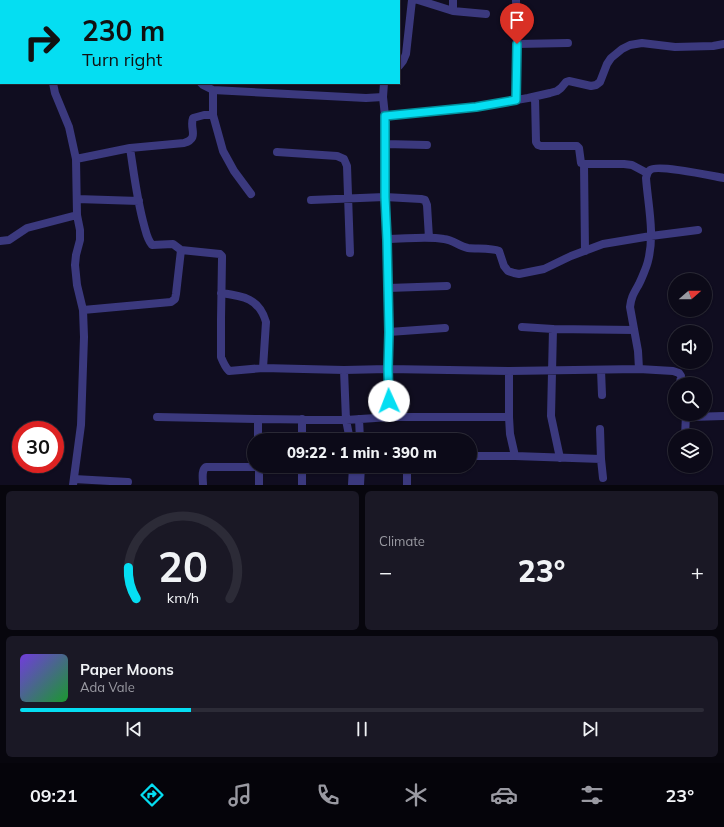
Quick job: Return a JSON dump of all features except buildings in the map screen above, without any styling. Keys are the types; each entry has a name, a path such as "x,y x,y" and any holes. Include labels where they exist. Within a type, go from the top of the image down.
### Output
{"street":[{"path":"400,65 406,54 412,0"},
{"path":"418,0 453,11 486,14"},
{"path":"453,0 453,11"},
{"path":"516,0 516,100"},
{"path":"517,44 568,43"},
{"path":"385,116 476,107 535,97 557,91 566,82 570,81 591,86 598,84 607,64 622,49 630,45 642,43 676,47 713,46 724,44"},
{"path":"53,84 55,93 69,127 76,159 77,215 80,230 80,240 75,265 77,285 83,310 84,337 80,425 74,482 128,482"},
{"path":"202,84 213,90 384,98"},
{"path":"384,84 390,417"},
{"path":"213,90 213,115 223,151 234,171 251,194"},
{"path":"535,97 536,142 538,145 577,146 579,148 581,163 584,164 585,251"},
{"path":"76,159 130,148 184,143 190,141 194,135 192,120 194,118 204,115 213,115"},
{"path":"385,144 427,145"},
{"path":"130,148 143,220 152,245 173,244 181,250 220,254 222,256 221,357 222,362 229,371 263,368 509,371 639,369 673,370 679,373 681,377"},
{"path":"277,152 337,156 344,158 347,166 350,253"},
{"path":"584,164 624,164 647,173"},
{"path":"639,369 630,307 632,295 640,283 648,262 651,236 646,178 647,173 655,168 724,178"},
{"path":"311,200 385,197 422,199 425,200 427,205 429,238"},
{"path":"77,199 139,201"},
{"path":"0,241 9,240 27,228 77,215"},
{"path":"387,240 429,238 445,239 466,248 495,249 499,251 504,266 508,271 519,274 544,269 571,256 603,244 698,230"},
{"path":"83,310 170,302 174,300 181,250"},
{"path":"388,288 447,286"},
{"path":"221,293 247,298 259,308 264,316 266,327 263,368"},
{"path":"522,327 634,330"},
{"path":"389,332 445,328"},
{"path":"553,329 551,416 560,458"},
{"path":"344,370 346,420 349,433"},
{"path":"601,370 602,395"},
{"path":"509,371 509,417 514,456"},
{"path":"712,416 724,416"},
{"path":"157,417 346,420 390,417 509,417"},
{"path":"258,419 258,433"},
{"path":"302,419 302,433"},
{"path":"359,419 360,433"},
{"path":"600,429 603,478"},
{"path":"477,456 601,459"},
{"path":"203,485 203,470 206,466 247,467"},
{"path":"259,473 259,485"},
{"path":"302,473 302,485"},
{"path":"352,485 353,473"},
{"path":"360,485 361,473"},
{"path":"407,473 407,485"}],"route":[{"path":"389,401 385,116 476,107 516,100 517,44"}]}
